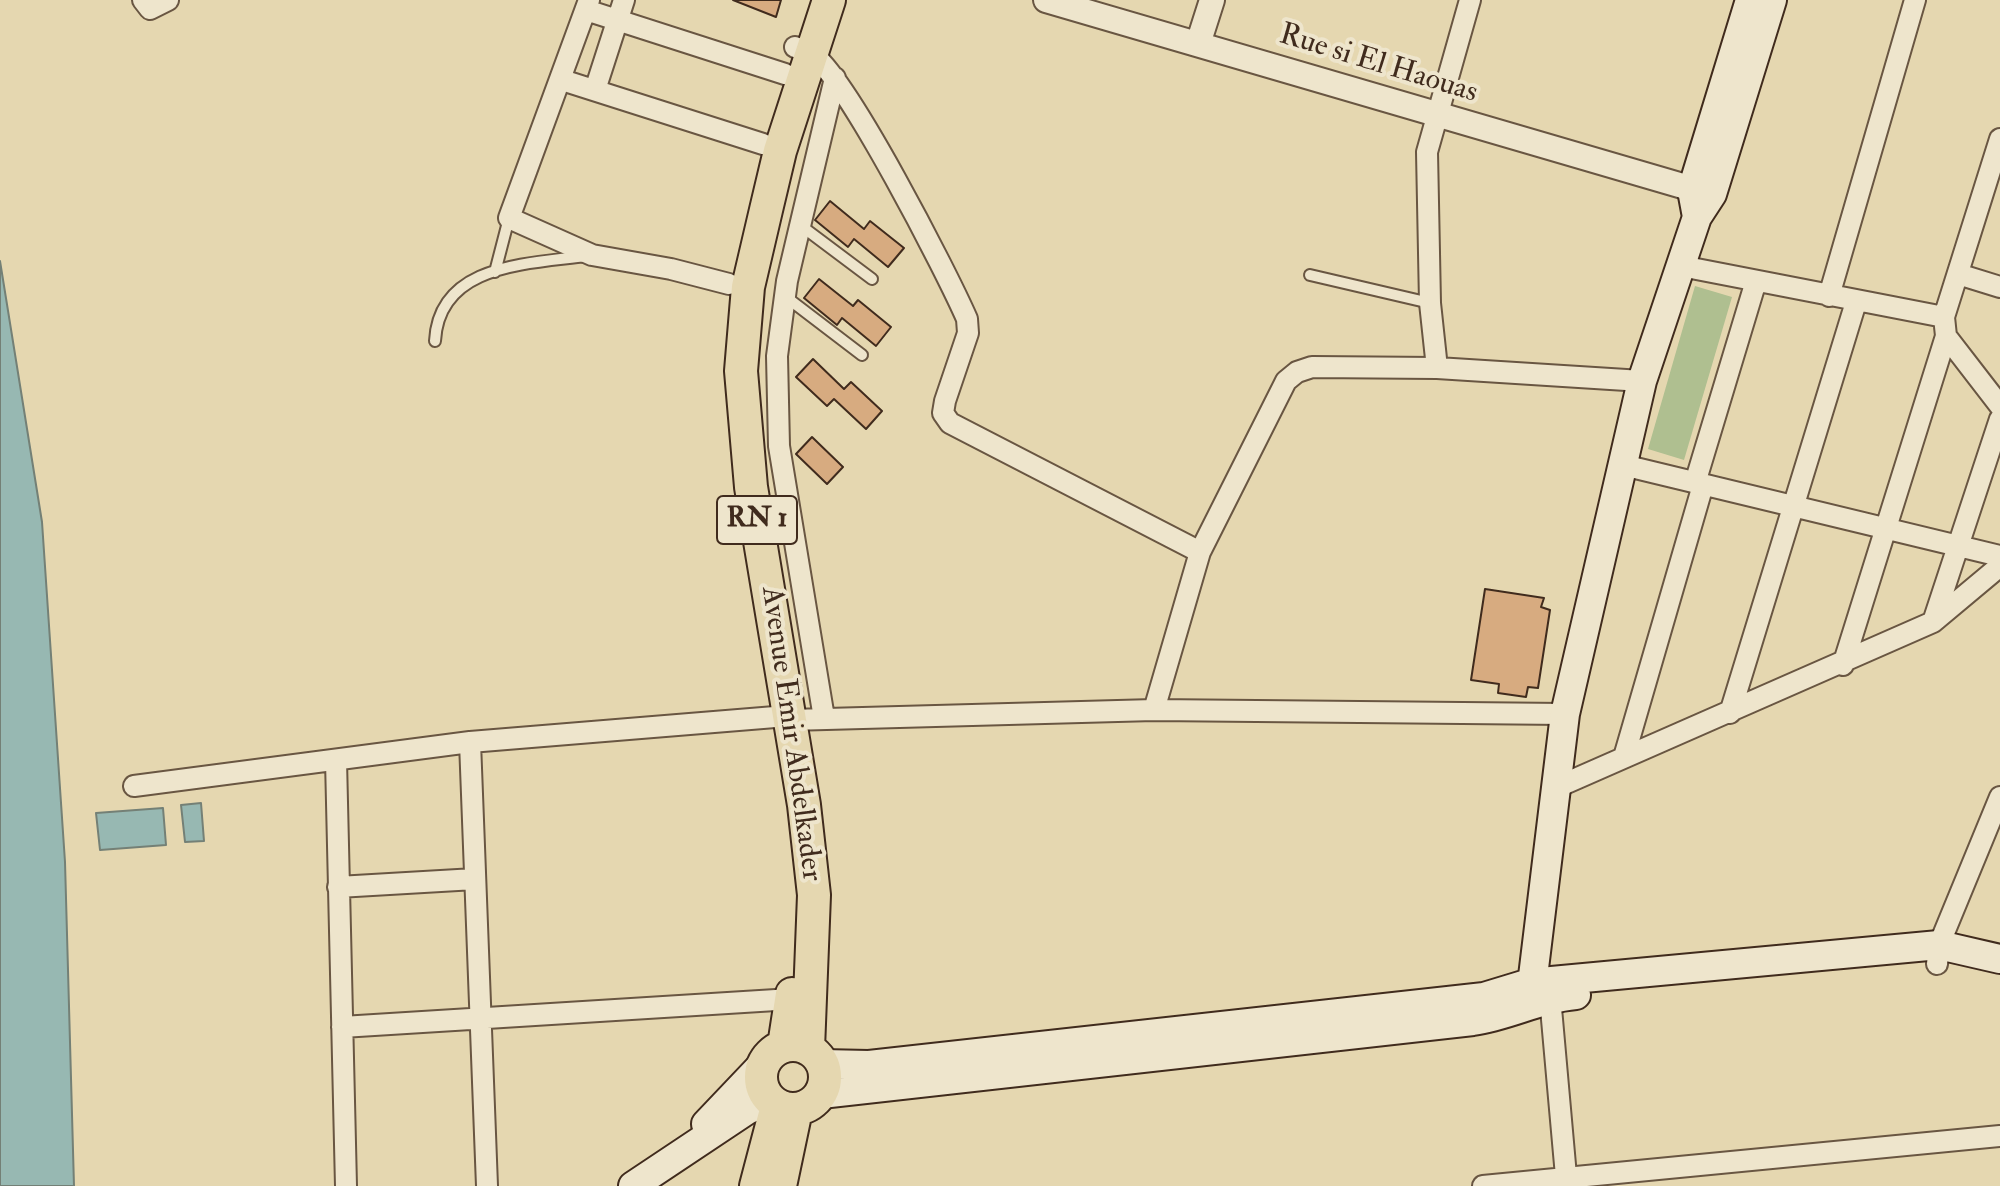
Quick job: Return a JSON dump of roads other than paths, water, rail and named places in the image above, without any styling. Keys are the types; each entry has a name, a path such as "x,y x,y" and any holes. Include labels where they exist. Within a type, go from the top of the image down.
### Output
{"main road":[{"name":"Avenue Emir Abdelkader","path":"793,1079 792,999 799,912 795,827 751,487 741,371 748,287 780,151 807,0"},
{"name":"Avenue Emir Abdelkader","path":"793,1079 814,895 783,718 746,565 726,419 723,374 729,284 763,144 797,58 829,0"},
{"path":"1701,200 1750,0"},
{"path":"1537,995 1555,788 1565,714 1642,381 1701,200 1772,0"},
{"path":"633,1186 793,1079 1483,1019 1537,995 1938,954 1970,954 2000,959"},
{"name":"RN 1","path":"756,1186 793,1079"},
{"name":"RN 1","path":"780,1186 793,1079"}],"street":[{"path":"143,0 150,9 168,0"},
{"name":"Rue si El Haouas","path":"1046,0 1434,115 1701,200"},
{"path":"1198,44 1212,0"},
{"path":"1437,368 1430,303 1425,179 1434,115 1470,0"},
{"path":"1829,296 1915,0"},
{"path":"729,284 671,269 592,255 509,218 587,5 621,10 797,58 835,78 880,154 967,319 968,333 943,413 950,423 1200,552"},
{"path":"595,90 621,10"},
{"path":"824,718 779,446 777,356 784,296 835,78"},
{"path":"562,80 763,144"},
{"path":"1843,665 1889,527 1958,274 2000,139"},
{"path":"1681,266 1856,302 1945,327 1991,386 2000,406"},
{"path":"1958,274 2000,287"},
{"path":"1624,757 1756,281"},
{"path":"1730,713 1856,302"},
{"path":"1154,710 1200,552 1286,381 1297,372 1325,367 1437,368 1642,381"},
{"path":"1933,622 2000,419"},
{"path":"1623,465 2000,556"},
{"path":"1555,788 1843,665 1933,622 2000,566"},
{"path":"134,786 470,742 783,718 1154,710 1565,714"},
{"path":"470,742 487,1186"},
{"path":"336,760 346,1186"},
{"path":"1938,954 2000,797"},
{"path":"338,887 475,879"},
{"path":"1537,995 1566,1176"},
{"path":"342,1027 792,999"},
{"path":"1483,1186 1566,1176 1612,1180 2000,1136"}],"lane":[{"path":"495,272 509,218"},
{"path":"800,225 872,279"},
{"path":"435,341 445,302 454,290 495,272 592,255"},
{"path":"1310,275 1430,303"},
{"path":"784,296 862,355"}],"water":[{"path":"0,261 42,522 65,862 74,1186 0,1186"},
{"path":"201,803 204,841 185,842 181,805"},
{"path":"163,808 166,845 100,850 96,813"}]}
